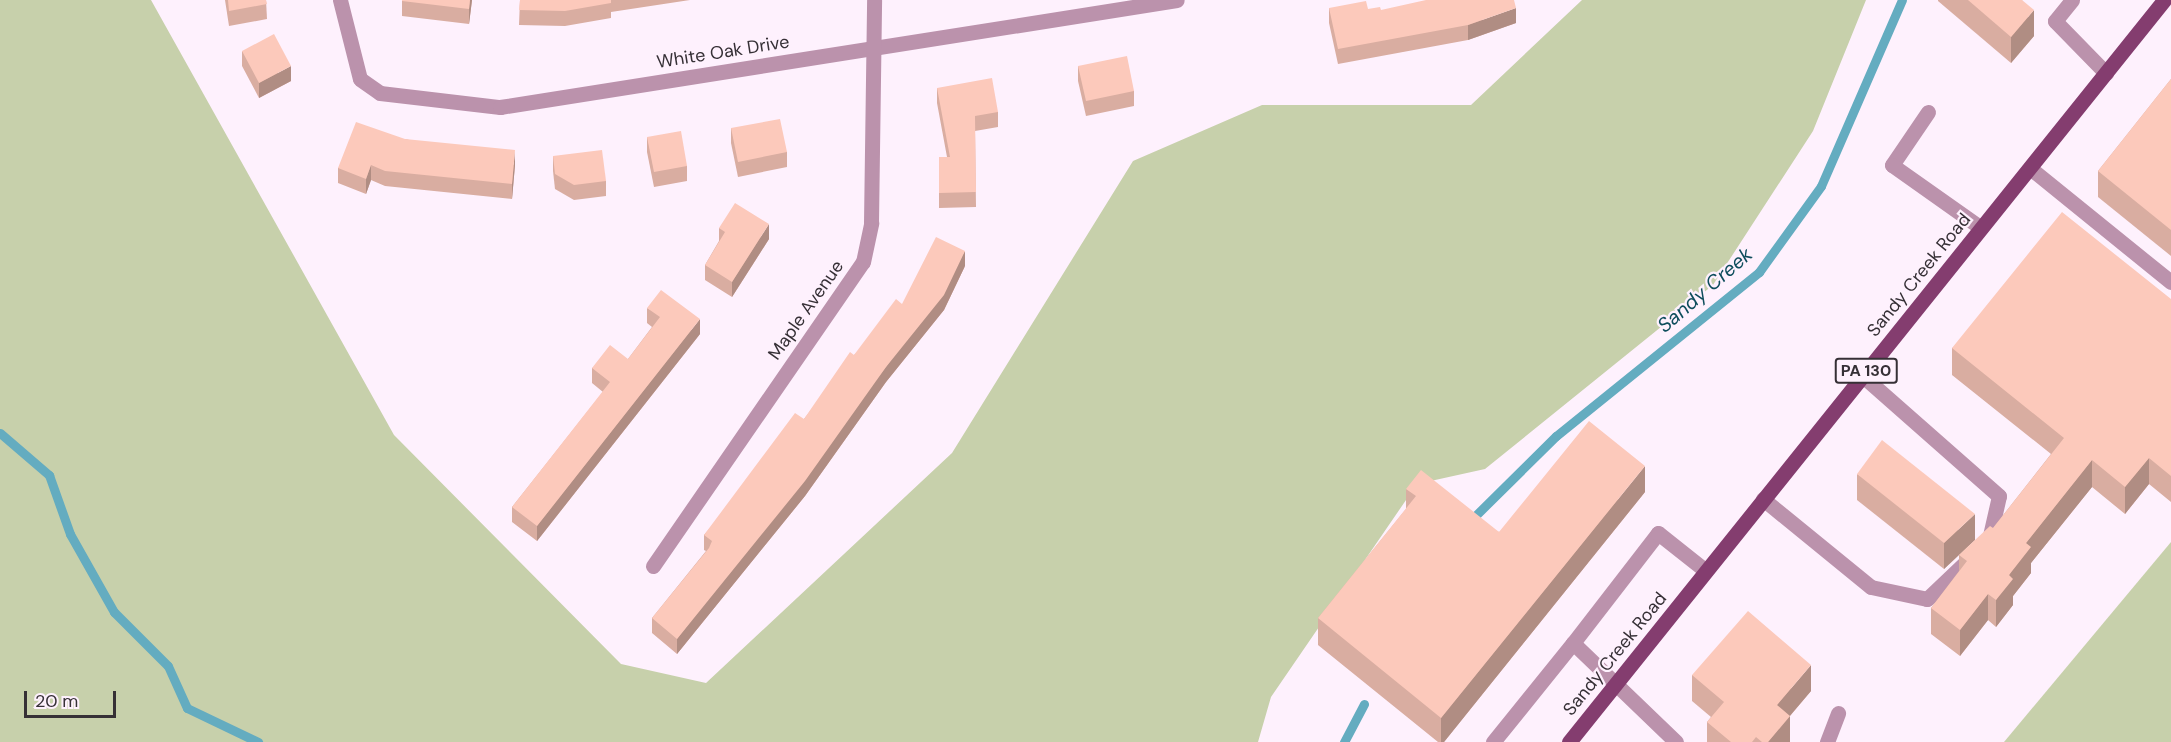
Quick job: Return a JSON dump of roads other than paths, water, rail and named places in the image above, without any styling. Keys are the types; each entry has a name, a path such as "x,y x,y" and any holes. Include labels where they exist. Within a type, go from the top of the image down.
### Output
{"main road":[{"name":"Sandy Creek Road","path":"1569,742 2106,73 2166,3"}],"street":[{"name":"White Oak Drive","path":"340,0 360,79 380,93 500,106 1177,0"},
{"name":"Maple Avenue","path":"653,566 862,262 871,223 874,0"},
{"path":"2072,0 2055,21 2106,73"},
{"path":"1928,112 1892,165 1981,228"},
{"path":"2030,168 2171,282"},
{"path":"1763,499 1871,587 1927,599 1989,540 1999,496 1863,376"},
{"path":"1493,742 1658,533 1706,571"},
{"path":"1573,643 1617,682 1676,742"},
{"path":"1827,742 1838,713"}],"waterway":[{"name":"Sandy Creek","path":"1472,519 1556,436 1759,272 1821,186 1902,0"},
{"path":"0,433 49,475 70,534 114,612 168,666 187,708 258,742"},
{"name":"Sandy Creek","path":"1344,742 1364,704"}]}
